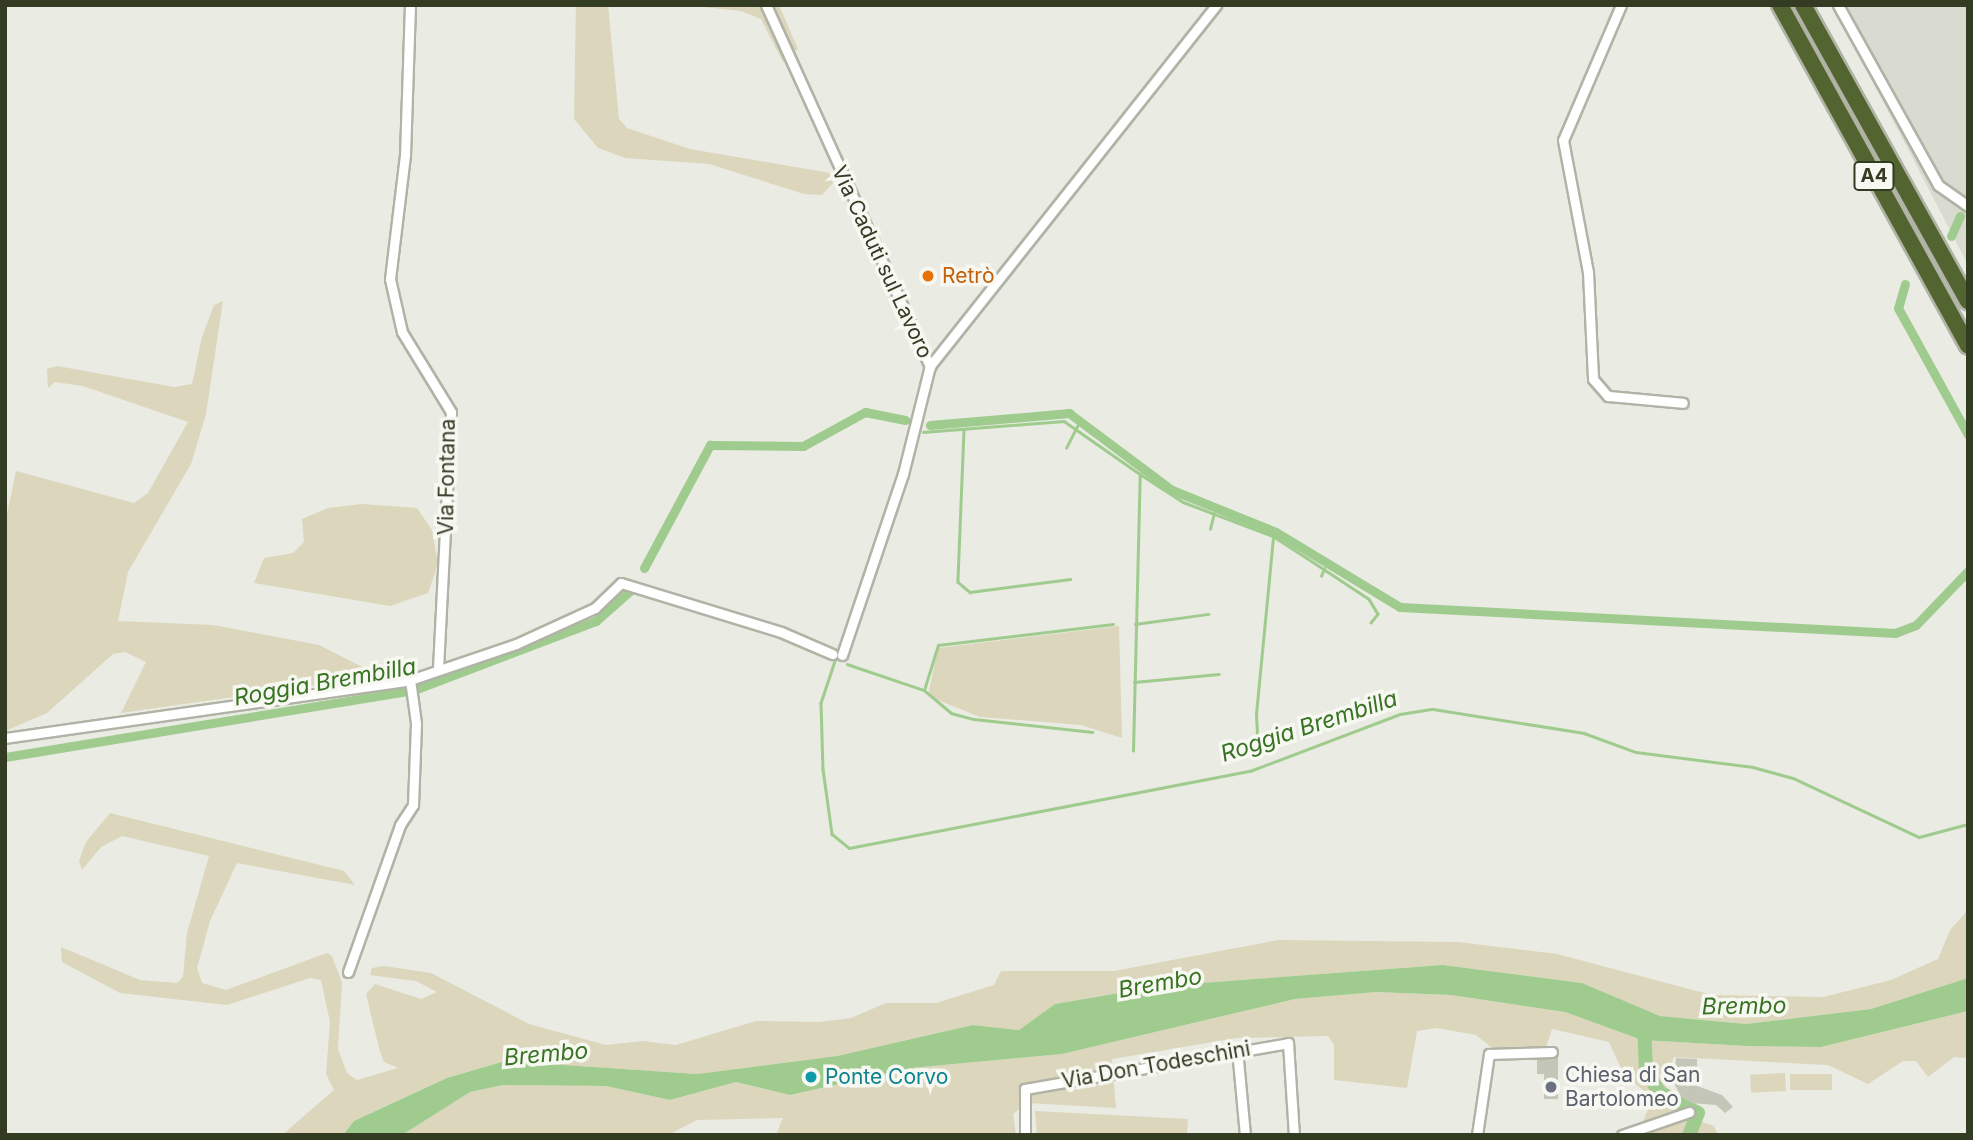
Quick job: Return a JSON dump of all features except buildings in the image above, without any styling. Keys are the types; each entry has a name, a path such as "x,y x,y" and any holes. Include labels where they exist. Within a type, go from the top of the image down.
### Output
{"highway":[{"name":"A4","path":"1780,5 1968,346"},
{"name":"A4","path":"1803,5 1968,301"}],"street":[{"name":"Via Fontana","path":"410,5 405,155 390,279 402,332 451,412 438,670"},
{"name":"Via Caduti sul Lavoro","path":"766,5 930,366 1216,5"},
{"path":"1620,5 1563,139 1588,272 1593,379 1608,396 1683,403"},
{"path":"1838,5 1938,185 1968,206"},
{"path":"5,738 411,682 516,643 595,608 621,583 781,632 837,655 903,474 930,366"},
{"path":"348,972 400,825 413,805 415,697 411,682"},
{"name":"Via Don Todeschini","path":"1025,1135 1025,1089 1237,1049 1288,1043 1294,1135"},
{"path":"1237,1049 1245,1135"},
{"path":"1477,1135 1489,1054 1552,1052"},
{"path":"1622,1135 1689,1112"}],"shaded area":[{"path":"576,5 608,5 619,119 627,128 690,149 830,173 833,183 822,195 804,194 709,164 625,158 598,148 574,119"},
{"path":"684,5 779,5 798,49 783,62 761,19 741,11"},
{"path":"1840,5 1968,5 1968,265 1843,24"},
{"path":"223,301 206,414 191,464 128,572 118,621 213,625 319,645 380,676 121,713 146,662 125,652 113,654 47,713 5,731 5,524 16,471 134,503 148,493 188,422 83,386 55,382 48,388 47,369 57,366 174,387 192,384 202,337 214,305"},
{"path":"362,504 417,508 432,530 438,564 428,593 390,606 254,583 264,558 293,553 304,542 302,519 328,508"},
{"path":"1119,626 1122,738 1081,725 980,717 928,696 938,648"},
{"path":"110,813 344,871 355,885 237,863 210,921 197,968 202,983 226,990 327,953 332,956 342,983 338,1049 347,1073 357,1080 398,1068 384,1062 379,1048 366,994 375,984 421,999 437,992 416,981 370,975 372,968 384,966 431,973 529,1024 606,1045 643,1041 676,1045 756,1021 819,1022 851,1018 886,1003 936,1003 994,985 1001,971 1114,971 1278,940 1458,942 1557,954 1712,995 1823,997 1891,980 1938,959 1950,930 1968,910 1968,978 1871,1009 1746,1024 1660,1016 1582,983 1443,965 1160,986 1055,1004 1019,1030 973,1025 837,1056 697,1074 505,1061 447,1078 385,1106 354,1121 343,1135 282,1135 334,1090 326,1074 330,1022 321,980 310,978 227,1005 120,993 62,962 61,947 140,980 177,983 183,977 187,933 209,856 122,836 101,847 82,870 79,861 86,842"},
{"path":"1443,965 1582,983 1660,1016 1746,1024 1871,1009 1968,978 1968,1011 1821,1047 1747,1046 1642,1040 1565,1012 1451,995 1376,992 1295,999 1062,1054 911,1068 790,1095 736,1082 670,1100 606,1086 503,1085 470,1092 402,1135 343,1135 354,1121 447,1078 505,1061 697,1074 837,1056 973,1025 1019,1030 1055,1004 1160,986"},
{"path":"1376,992 1451,995 1565,1012 1642,1040 1747,1046 1821,1047 1968,1011 1968,1058 1954,1057 1928,1077 1916,1061 1903,1061 1868,1084 1828,1065 1674,1057 1664,1084 1690,1118 1714,1126 1718,1135 1637,1135 1650,1105 1643,1090 1624,1075 1609,1042 1552,1029 1546,1047 1492,1048 1476,1035 1437,1028 1417,1031 1407,1088 1334,1080 1334,1045 1328,1036 1237,1038 1112,1059 1116,1108 1028,1103 1013,1114 1016,1135 776,1135 783,1118 697,1120 668,1135 402,1135 470,1092 503,1085 606,1086 670,1100 736,1082 790,1095 911,1068 1062,1054 1295,999"},
{"path":"1785,1073 1786,1091 1751,1093 1750,1075"},
{"path":"1790,1074 1832,1074 1832,1090 1790,1090"},
{"path":"1035,1111 1188,1119 1187,1135 1037,1135"}],"waterway":[{"name":"Roggia Brembilla","path":"1951,236 1960,216"},
{"name":"Roggia Brembilla","path":"1905,284 1898,308 1968,435"},
{"name":"Roggia Brembilla","path":"644,568 710,445 803,446 865,412 905,420"},
{"name":"Roggia Brembilla","path":"930,425 1069,413 1172,490 1276,532 1400,607 1895,633 1916,625 1968,571"},
{"path":"923,432 1064,421 1140,474"},
{"path":"1066,448 1077,426"},
{"path":"964,430 958,582 970,592 1070,579"},
{"path":"1133,751 1140,474 1183,502 1273,536 1369,599 1378,614 1371,623"},
{"path":"1210,529 1214,513"},
{"path":"1258,753 1256,714 1273,536"},
{"path":"1321,576 1324,569"},
{"name":"Roggia Brembilla","path":"5,757 414,690 596,621 632,589"},
{"path":"1135,624 1208,614"},
{"path":"847,664 924,690 938,645 1113,624"},
{"name":"Roggia Brembilla","path":"837,655 821,703 823,769 832,834 849,848 1250,771 1400,714 1433,709 1584,733 1636,752 1753,767 1793,778 1919,837 1968,824"},
{"path":"1134,682 1219,674"},
{"path":"924,690 951,713 974,719 1092,732"},
{"path":"1644,1022 1646,1071 1659,1092 1698,1113 1689,1135"}],"place":[{"name":"Retrò","path":"928,276"},
{"name":"Ponte Corvo","path":"811,1077"},
{"name":"Chiesa di San Bartolomeo","path":"1551,1087"}],"water label":[{"name":"Brembo","path":"1160,983"},
{"name":"Brembo","path":"1744,1006"},
{"name":"Brembo","path":"546,1054"}]}
